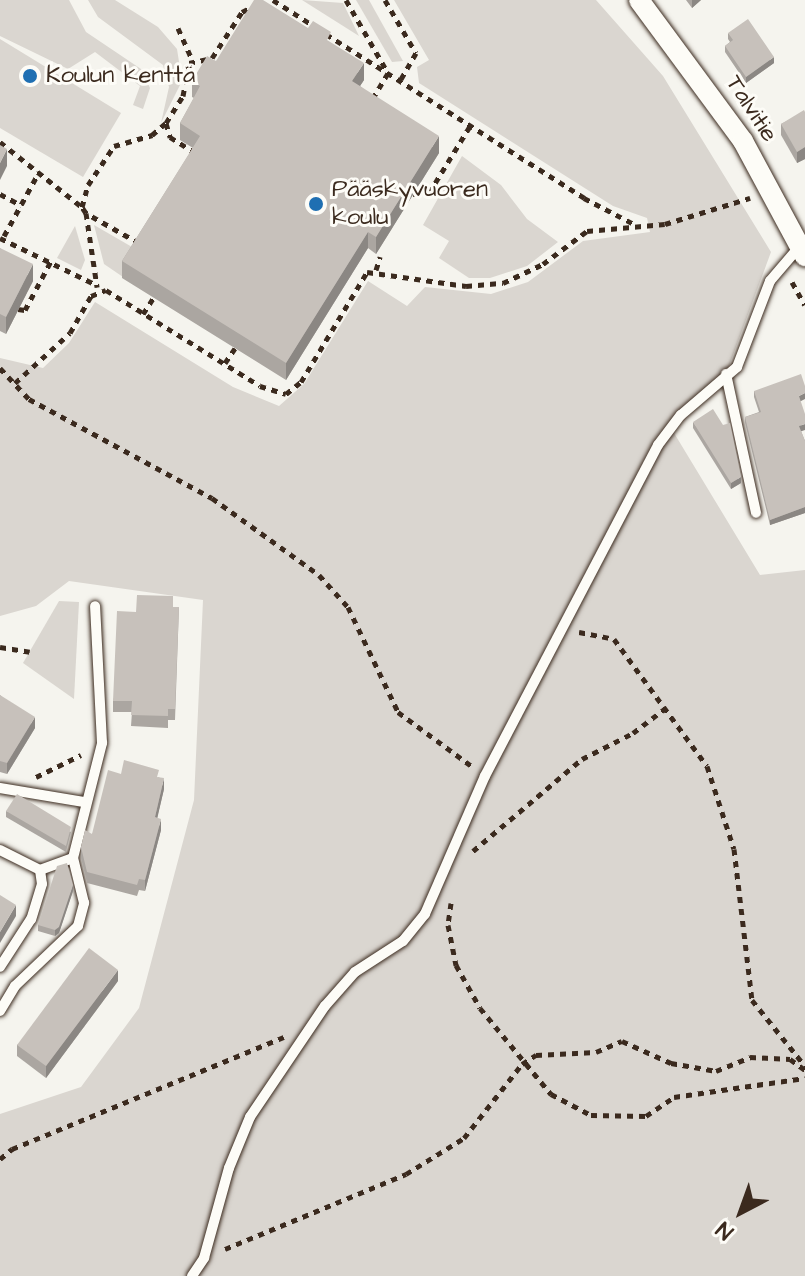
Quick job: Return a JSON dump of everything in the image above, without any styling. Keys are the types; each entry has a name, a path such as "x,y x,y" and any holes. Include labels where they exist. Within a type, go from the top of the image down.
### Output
{"street":[{"name":"Talvitie","path":"639,0 743,141 803,251"}],"lane":[{"path":"192,1276 204,1258 229,1168 250,1117 311,1026 355,972 403,941 425,914 485,776 658,445 726,374 737,367 782,262 803,251"},
{"path":"726,374 756,513"},
{"path":"0,1011 15,986 78,926 84,903 73,858 84,802 102,743 103,715 95,606"},
{"path":"0,788 29,790 84,802"},
{"path":"0,850 40,870 73,858"},
{"path":"0,967 31,919 42,884 40,870"}],"path":[{"path":"273,0 470,126 635,224"},
{"path":"346,0 388,73"},
{"path":"385,0 416,53 400,81"},
{"path":"206,68 239,21 256,4"},
{"path":"82,207 88,185 114,146 152,135 166,123 183,96 192,60 178,28"},
{"path":"322,44 328,35"},
{"path":"192,60 212,58"},
{"path":"367,108 388,73"},
{"path":"166,123 170,137 198,154"},
{"path":"413,194 429,193 470,126"},
{"path":"0,142 86,213 97,288 70,333 15,383"},
{"path":"39,172 2,237 106,290 277,394 295,390 363,277 376,270 466,286 503,283 534,270 587,231 635,224 665,224 751,198"},
{"path":"744,185 756,208"},
{"path":"0,194 21,205"},
{"path":"86,213 142,245"},
{"path":"376,270 380,257"},
{"path":"18,309 25,310 51,261"},
{"path":"782,262 805,305"},
{"path":"143,314 154,297"},
{"path":"225,363 235,348"},
{"path":"0,368 29,399 212,498 319,575 348,607 398,712 485,776"},
{"path":"562,628 614,639 667,707 707,766 734,849 752,1000 805,1068"},
{"path":"0,647 30,652"},
{"path":"469,858 582,759 633,733 667,707"},
{"path":"29,790 41,772 83,755"},
{"path":"452,896 448,925 456,965 522,1064 551,1094 591,1115 620,1119 646,1116 674,1097 805,1078"},
{"path":"0,1159 12,1149 311,1026"},
{"path":"204,1258 406,1174 464,1138 522,1064 536,1055 596,1052 622,1041 671,1063 716,1071 750,1057 790,1059 805,1068"}],"shaded area":[{"path":"0,0 69,0 86,32 141,69 150,88 143,109 133,105 140,86 95,52 68,69 0,36"},
{"path":"88,0 115,0 158,27 177,49 182,81 161,123 169,87 163,65 98,17"},
{"path":"302,0 343,3 359,36"},
{"path":"356,0 369,0 403,61 392,62"},
{"path":"394,0 596,0 663,76 771,252 726,374 671,428 760,575 805,570 805,1276 0,1276 0,1114 81,1087 139,1008 194,800 203,600 69,581 36,606 0,616 0,358 43,368 69,343 95,302 233,387 279,406 304,384 368,281 407,306 425,287 491,294 528,282 583,241 650,232 647,218 613,206 419,83 417,67 429,60"},
{"name":"Koulun kenttä","path":"0,39 121,113 83,177 0,128"},
{"path":"462,156 501,185 527,219 558,242 527,266 490,278 469,278 439,258 449,241 423,225"},
{"path":"94,225 139,251 123,277 104,264"},
{"path":"75,226 85,260 81,270 57,258"},
{"path":"59,601 79,602 74,699 23,663"}],"building":[{"path":"254,0 263,0 308,28 313,21 331,32 327,40 364,63 352,81 439,136 376,237 368,232 286,363 122,261 200,136 180,123 200,86 192,81 207,56 216,61"},
{"path":"748,19 774,57 746,77 725,46 733,40 728,33"},
{"path":"804,110 805,147 797,152 781,124"},
{"path":"0,145 7,149 0,163"},
{"path":"0,248 33,264 6,317 0,314"},
{"path":"801,374 805,386 805,393 799,396 805,424 799,426 805,441 805,507 770,520 745,417 761,412 754,391"},
{"path":"713,409 723,425 730,423 741,477 731,483 693,422"},
{"path":"137,595 173,596 173,607 179,607 175,709 168,709 168,716 131,715 132,701 113,701 117,611 136,612"},
{"path":"0,695 35,717 7,763 0,761"},
{"path":"124,760 159,770 157,777 164,778 155,817 161,819 145,880 139,879 137,885 87,872 81,847 85,830 92,834 108,770 121,774"},
{"path":"17,794 71,827 66,846 6,811"},
{"path":"67,863 73,885 59,927 55,930 38,925 57,866"},
{"path":"0,895 16,905 0,932"},
{"path":"89,948 118,970 46,1066 17,1045"}],"place":[{"name":"Koulun kenttä","path":"30,76"},
{"name":"Pääskyvuoren koulu","path":"316,204"}]}
